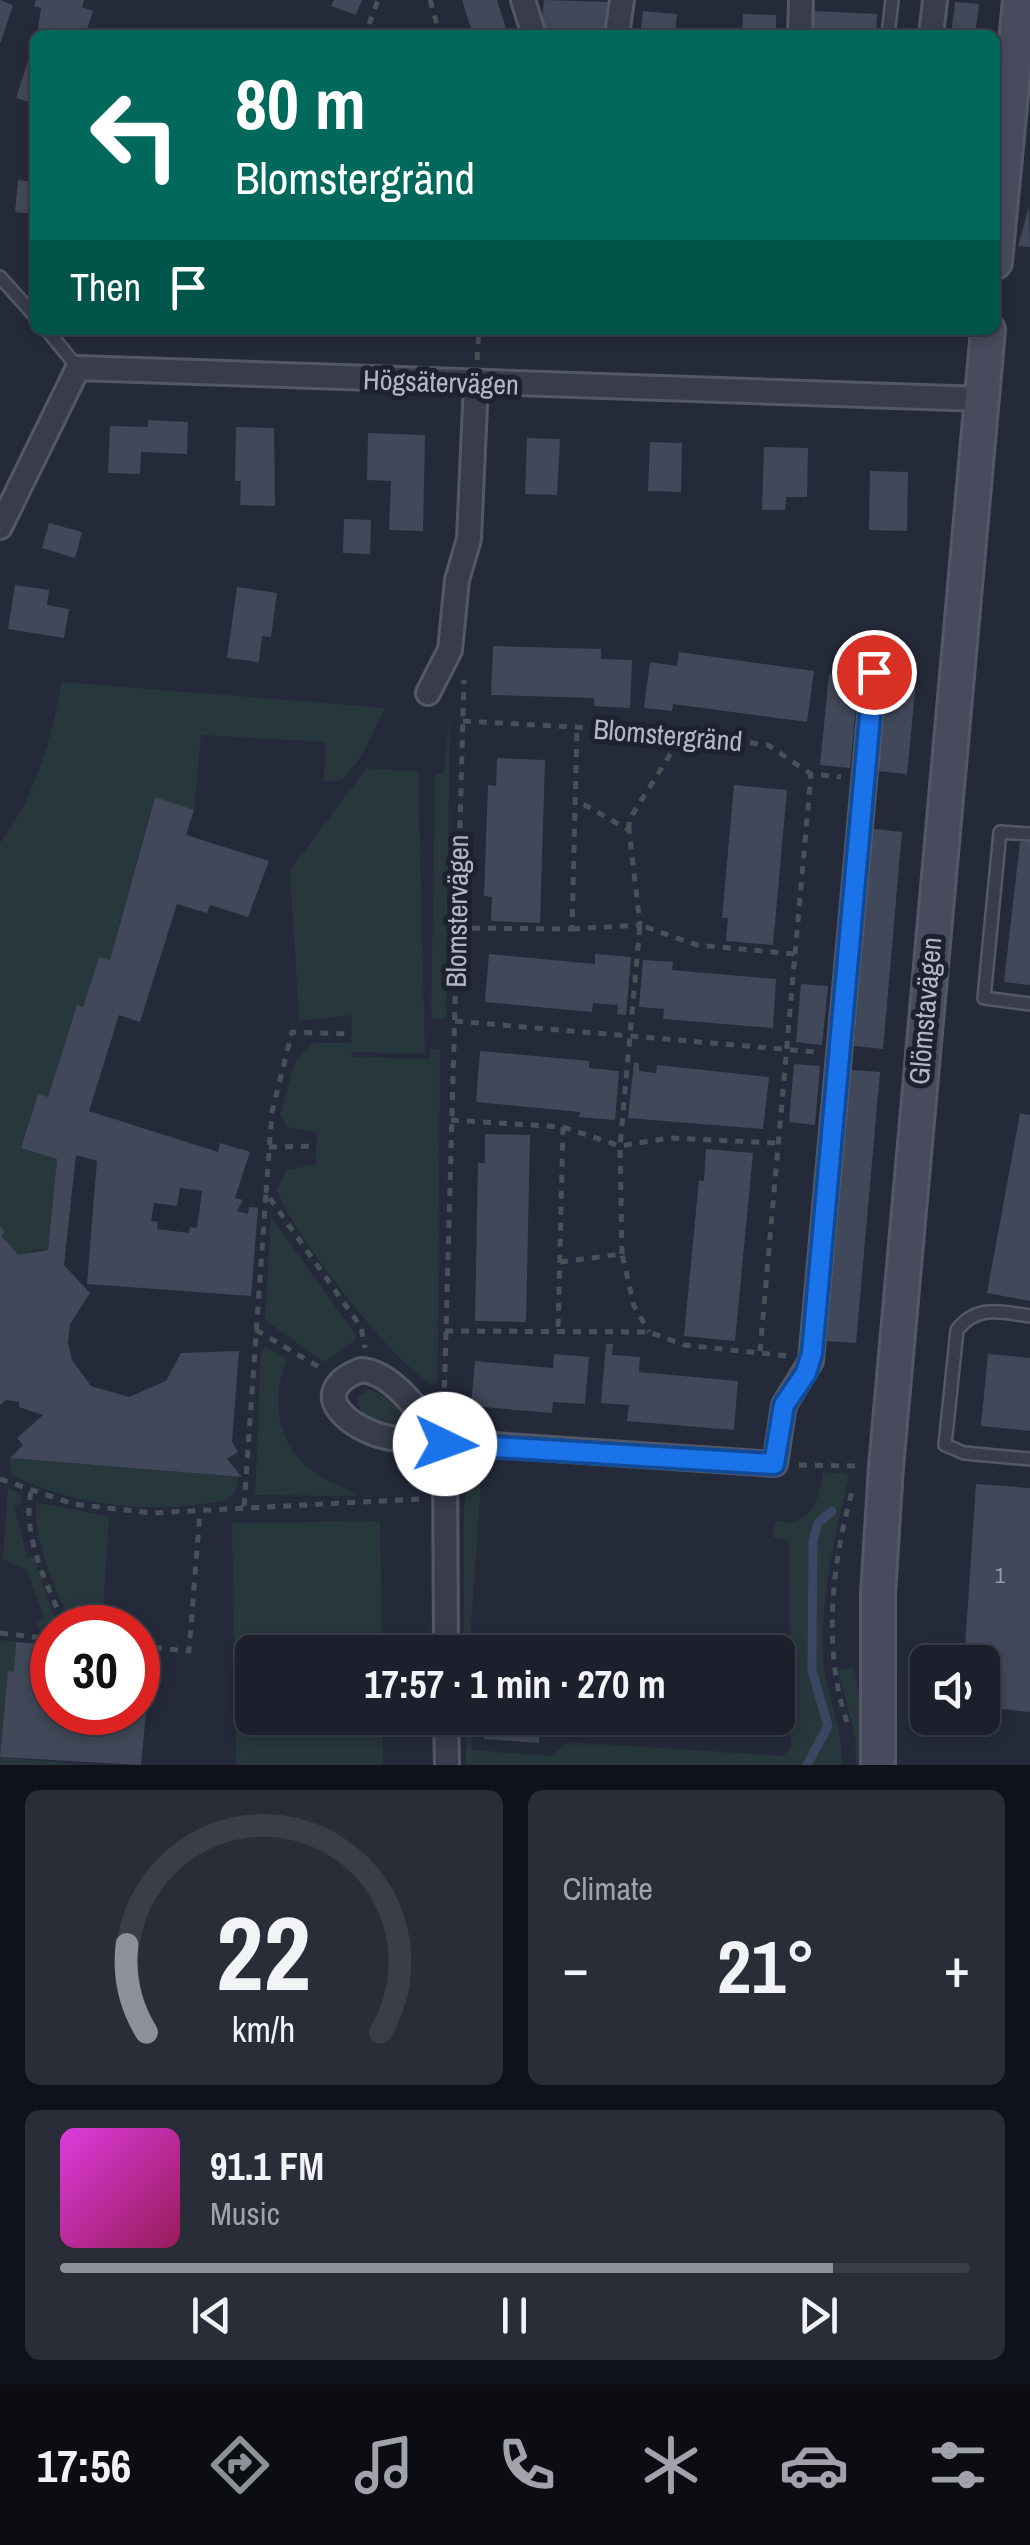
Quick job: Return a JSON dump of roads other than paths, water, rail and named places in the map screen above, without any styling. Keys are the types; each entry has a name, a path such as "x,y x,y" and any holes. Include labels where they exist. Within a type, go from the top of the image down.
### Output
{"main road":[{"path":"1000,210 1020,0"},
{"path":"1006,148 1030,68"},
{"name":"Glömstavägen","path":"878,1765 878,1594 886,1467 988,335"},
{"name":"Glömstavägen","path":"880,1694 900,1765"}],"street":[{"path":"522,0 532,30"},
{"path":"618,30 622,0"},
{"path":"800,30 802,0"},
{"path":"932,30 935,0"},
{"path":"0,527 78,368"},
{"name":"Högsätervägen","path":"78,368 982,398"},
{"path":"428,693 450,650 456,580 469,539 476,383"},
{"path":"446,1635 445,1443 389,1382 369,1370 353,1373 342,1384 336,1400 342,1416 357,1430 374,1435 445,1443 774,1464 784,1405 811,1360 874,672"},
{"path":"446,1735 447,1765"}],"lane":[{"path":"889,30 892,0"},
{"path":"0,277 30,310"},
{"path":"51,335 78,368"},
{"path":"1030,834 1000,832 984,998 1030,1004"},
{"path":"1030,1316 986,1310 968,1317 957,1330 946,1444 964,1453 1030,1458"}],"waterway":[{"path":"807,1765 828,1726 812,1670 813,1541 818,1523 832,1511"}]}
